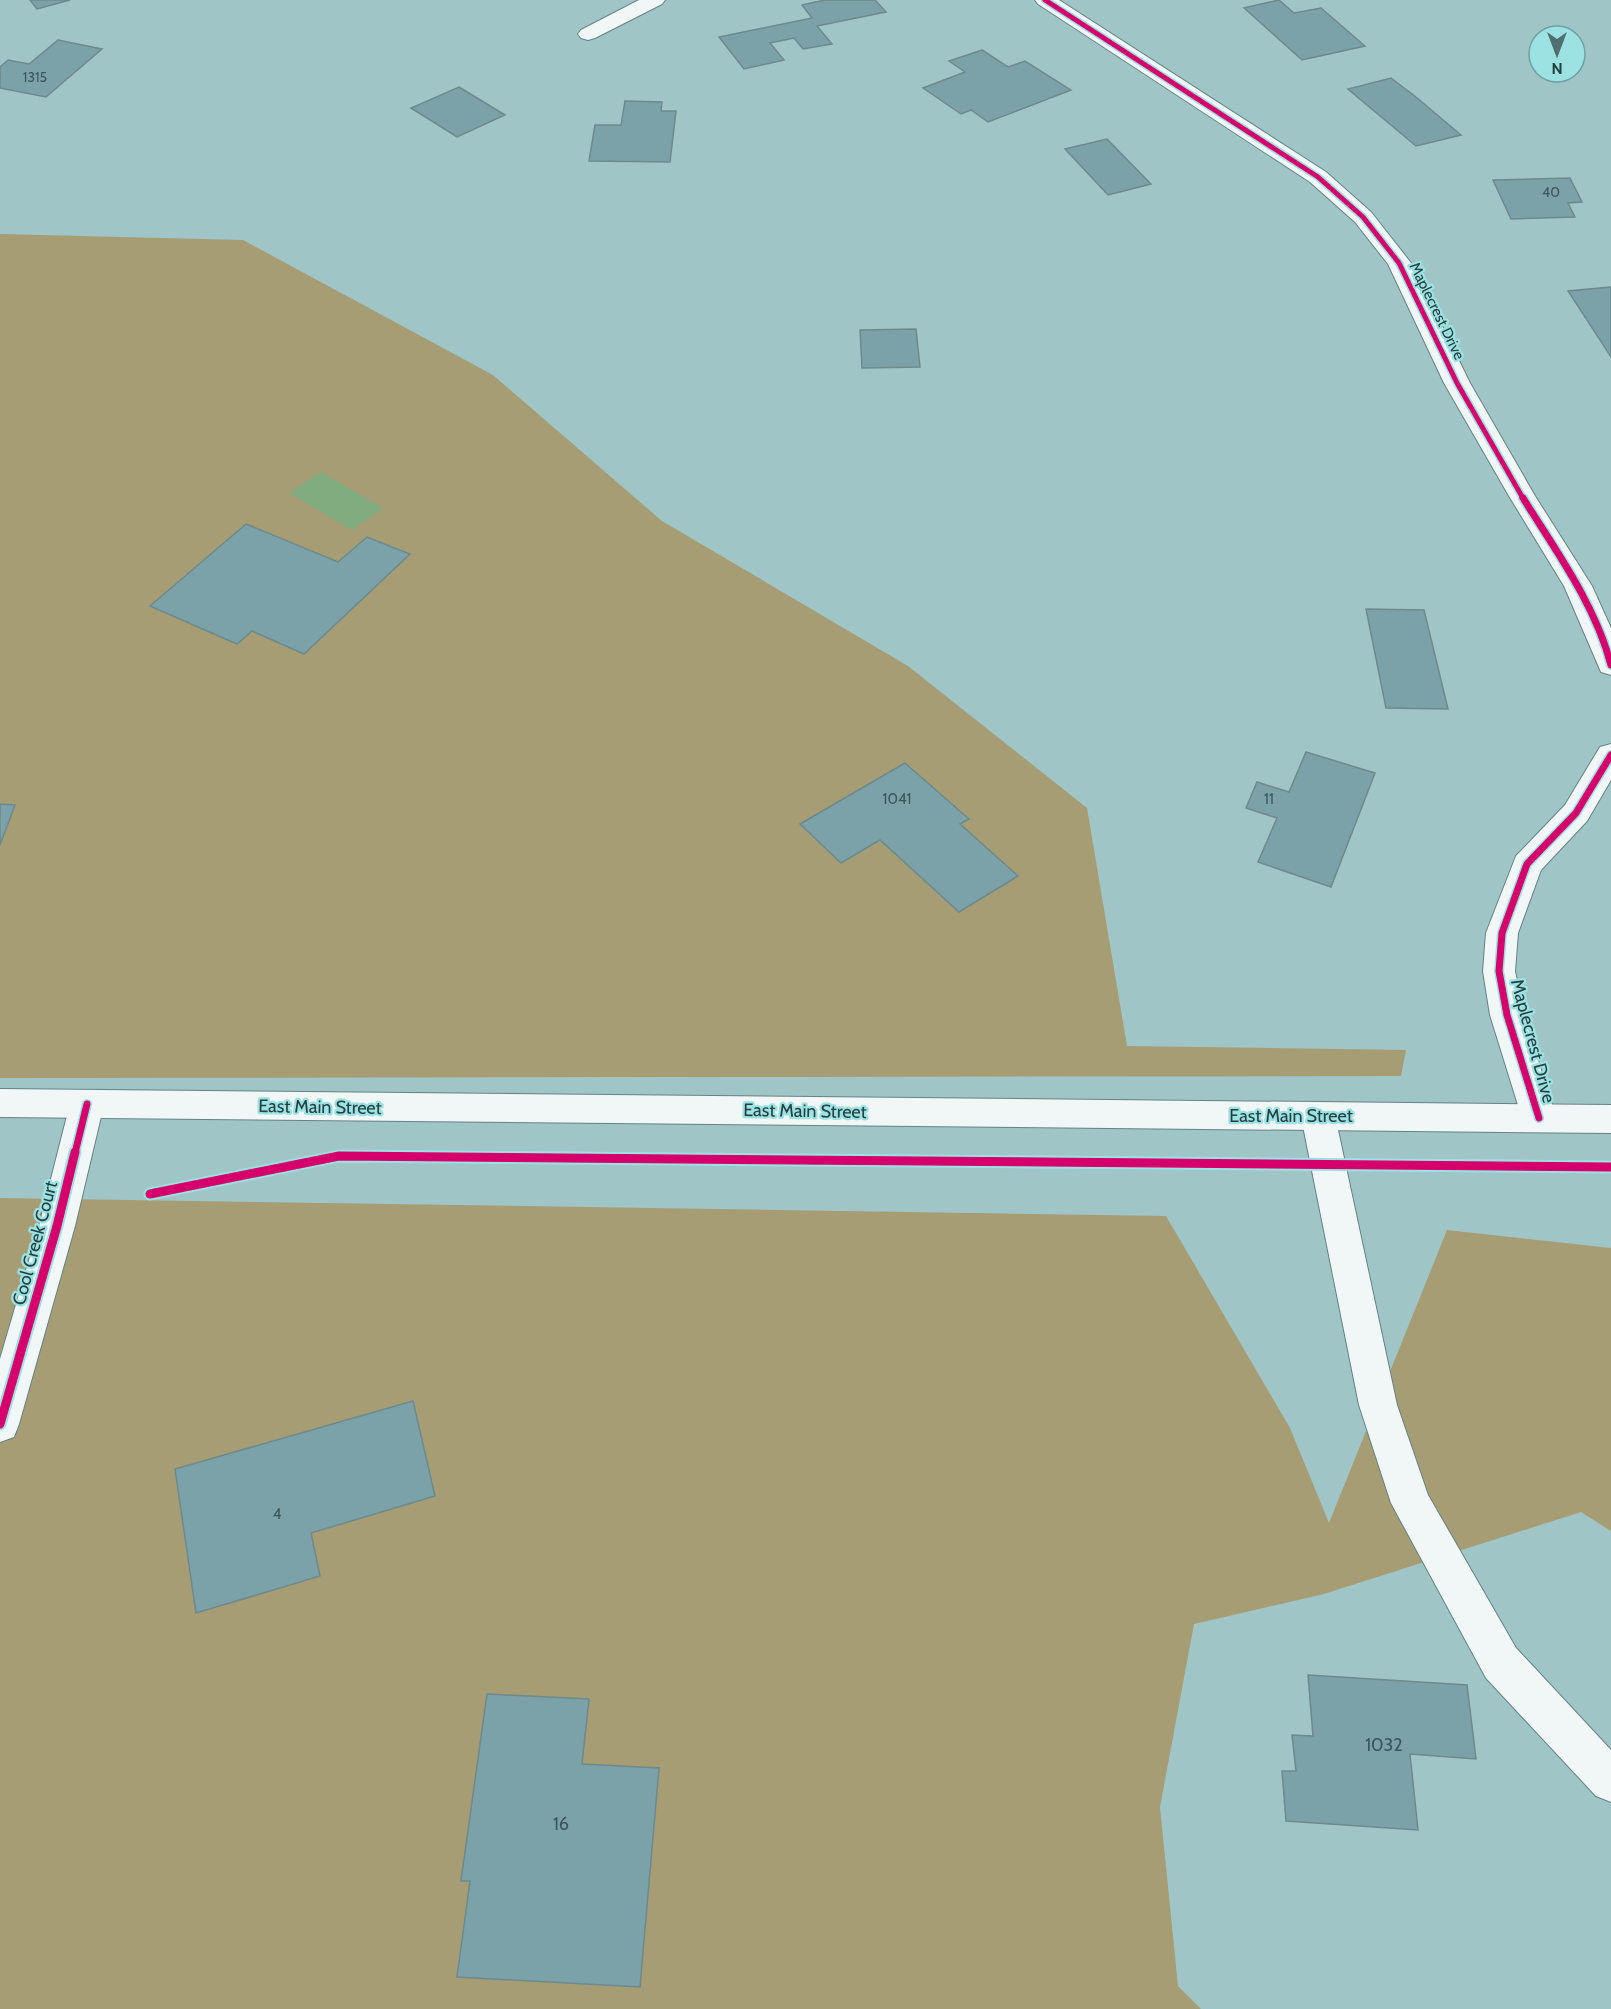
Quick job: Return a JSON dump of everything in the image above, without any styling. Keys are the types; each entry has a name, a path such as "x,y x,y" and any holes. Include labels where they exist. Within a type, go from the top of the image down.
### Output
{"street":[{"path":"588,34 655,0"},
{"name":"Maplecrest Drive","path":"1045,0 1318,177 1363,218 1399,263 1457,383 1522,496 1578,586 1607,650 1611,665"},
{"name":"Maplecrest Drive","path":"1539,1118 1507,1015 1498,971 1502,933 1527,864 1576,813 1611,754"},
{"name":"East Main Street","path":"0,1103 1611,1119"},
{"name":"Cool Creek Court","path":"0,1424 57,1226 87,1104"},
{"path":"1318,1116 1378,1405 1411,1503 1501,1663 1606,1773"}],"shaded area":[{"path":"0,234 243,240 493,375 662,521 908,666 1087,808 1127,1046 1406,1050 1401,1076 0,1078"},
{"path":"321,472 383,508 352,530 289,493"},
{"path":"0,1198 1166,1216 1290,1428 1329,1523 1447,1230 1611,1248 1611,1531 1581,1512 1324,1594 1194,1624 1160,1807 1178,1986 1201,2009 0,2009"}],"building":[{"path":"30,0 70,0 37,9"},
{"path":"825,0 875,0 886,12 817,26 832,44 803,49 794,38 770,43 784,60 744,69 719,37 812,18 802,5"},
{"path":"1279,0 1294,13 1321,8 1365,46 1302,60 1244,8"},
{"path":"58,40 102,49 46,97 0,88 0,67 8,60 29,64"},
{"path":"982,50 1008,67 1025,61 1071,90 988,122 971,110 961,114 923,88 965,72 949,61"},
{"path":"1391,78 1461,135 1416,146 1348,89"},
{"path":"459,87 505,115 457,137 411,108"},
{"path":"625,101 662,102 661,111 676,111 670,162 589,161 595,125 621,125"},
{"path":"1107,139 1151,184 1108,195 1065,149"},
{"path":"1570,178 1582,202 1568,203 1575,217 1511,219 1493,180"},
{"path":"1611,287 1611,357 1568,291"},
{"path":"916,329 920,367 862,368 860,330"},
{"path":"246,524 338,562 367,537 410,554 304,654 252,631 237,644 150,606"},
{"path":"1366,609 1424,610 1448,709 1386,708"},
{"path":"1306,752 1375,773 1331,887 1258,862 1277,818 1246,808 1257,782 1289,792"},
{"path":"905,763 969,819 960,824 1018,876 959,912 880,840 841,863 800,824"},
{"path":"0,804 15,805 0,845"},
{"path":"413,1401 435,1496 311,1533 320,1576 196,1613 175,1469"},
{"path":"1308,1675 1467,1685 1476,1759 1410,1754 1418,1830 1286,1821 1282,1771 1296,1771 1292,1735 1313,1736"},
{"path":"487,1694 589,1699 582,1764 659,1768 640,1987 457,1977 470,1881 461,1881"}],"cycle path":[{"path":"1045,0 1318,177 1363,217 1399,263 1457,383 1522,496 1578,586 1607,650 1611,665"},
{"path":"1539,1118 1507,1015 1499,971 1502,933 1527,864 1576,813 1611,755"},
{"path":"0,1424 57,1226 87,1104"},
{"path":"150,1194 339,1156 1611,1167"}]}
